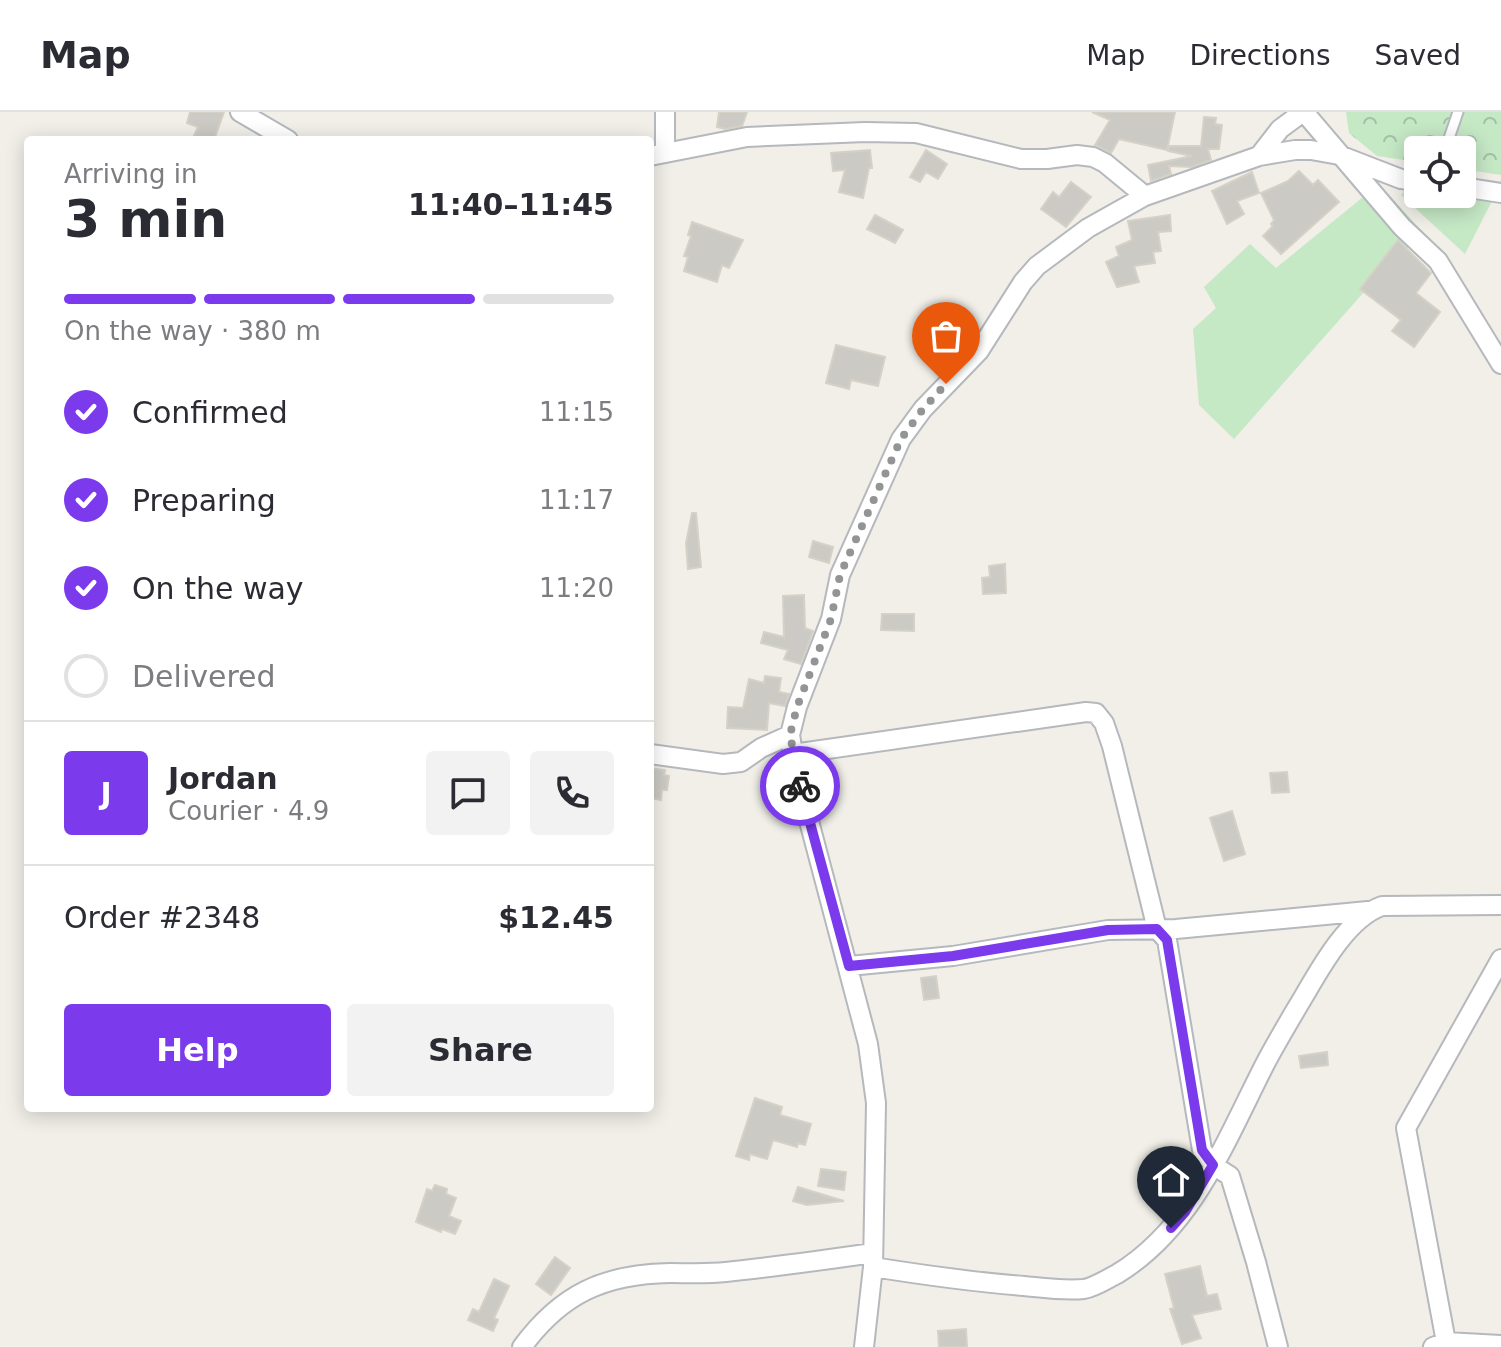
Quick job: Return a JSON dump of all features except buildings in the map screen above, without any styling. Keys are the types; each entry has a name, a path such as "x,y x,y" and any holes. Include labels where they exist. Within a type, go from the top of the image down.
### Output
{"street":[{"path":"240,112 281,136"},
{"path":"665,112 657,154 747,137 916,133 1021,159 1077,155 1093,157 1105,163 1145,196"},
{"path":"1259,156 1280,129 1304,112 1402,227 1438,261 1501,364"},
{"path":"864,1347 873,1260 876,1103 868,1044 790,735 797,707 831,619 840,575 901,439 923,409 979,351 1023,282 1037,266 1088,228 1145,196 1259,156 1295,150 1339,155 1404,179"},
{"path":"1476,189 1501,193"},
{"path":"793,754 1096,713 1104,723 1112,746 1157,929 1167,940 1202,1150 1213,1165 1230,1176 1278,1347"},
{"path":"654,755 723,764 741,762 761,748 790,735"},
{"path":"849,966 953,956 1108,930 1157,929 1368,911 1382,906 1501,905"},
{"path":"522,1347 548,1316 584,1290 609,1281 669,1273 724,1273 873,1260 992,1283 1063,1290 1088,1289 1136,1262 1185,1212 1316,975 1356,921 1368,911"},
{"path":"1501,959 1406,1128 1440,1344 1501,1345"}],"lane":[{"path":"1450,136 1458,112"}],"green space":[{"path":"1346,112 1501,112 1501,175 1476,171 1476,136 1404,136 1404,160 1377,156 1349,133"},
{"path":"1379,184 1423,232 1364,292 1234,439 1199,405 1193,329 1216,308 1204,287 1250,244 1276,268"},
{"path":"1497,191 1465,254 1415,208 1476,208 1476,192"}],"way so far":[{"path":"800,786 790,735 797,707 831,619 840,575 901,439 946,384"}],"route":[{"path":"800,786 849,966 953,956 1108,930 1157,929 1167,940 1202,1150 1213,1165 1185,1212 1171,1228"}]}
